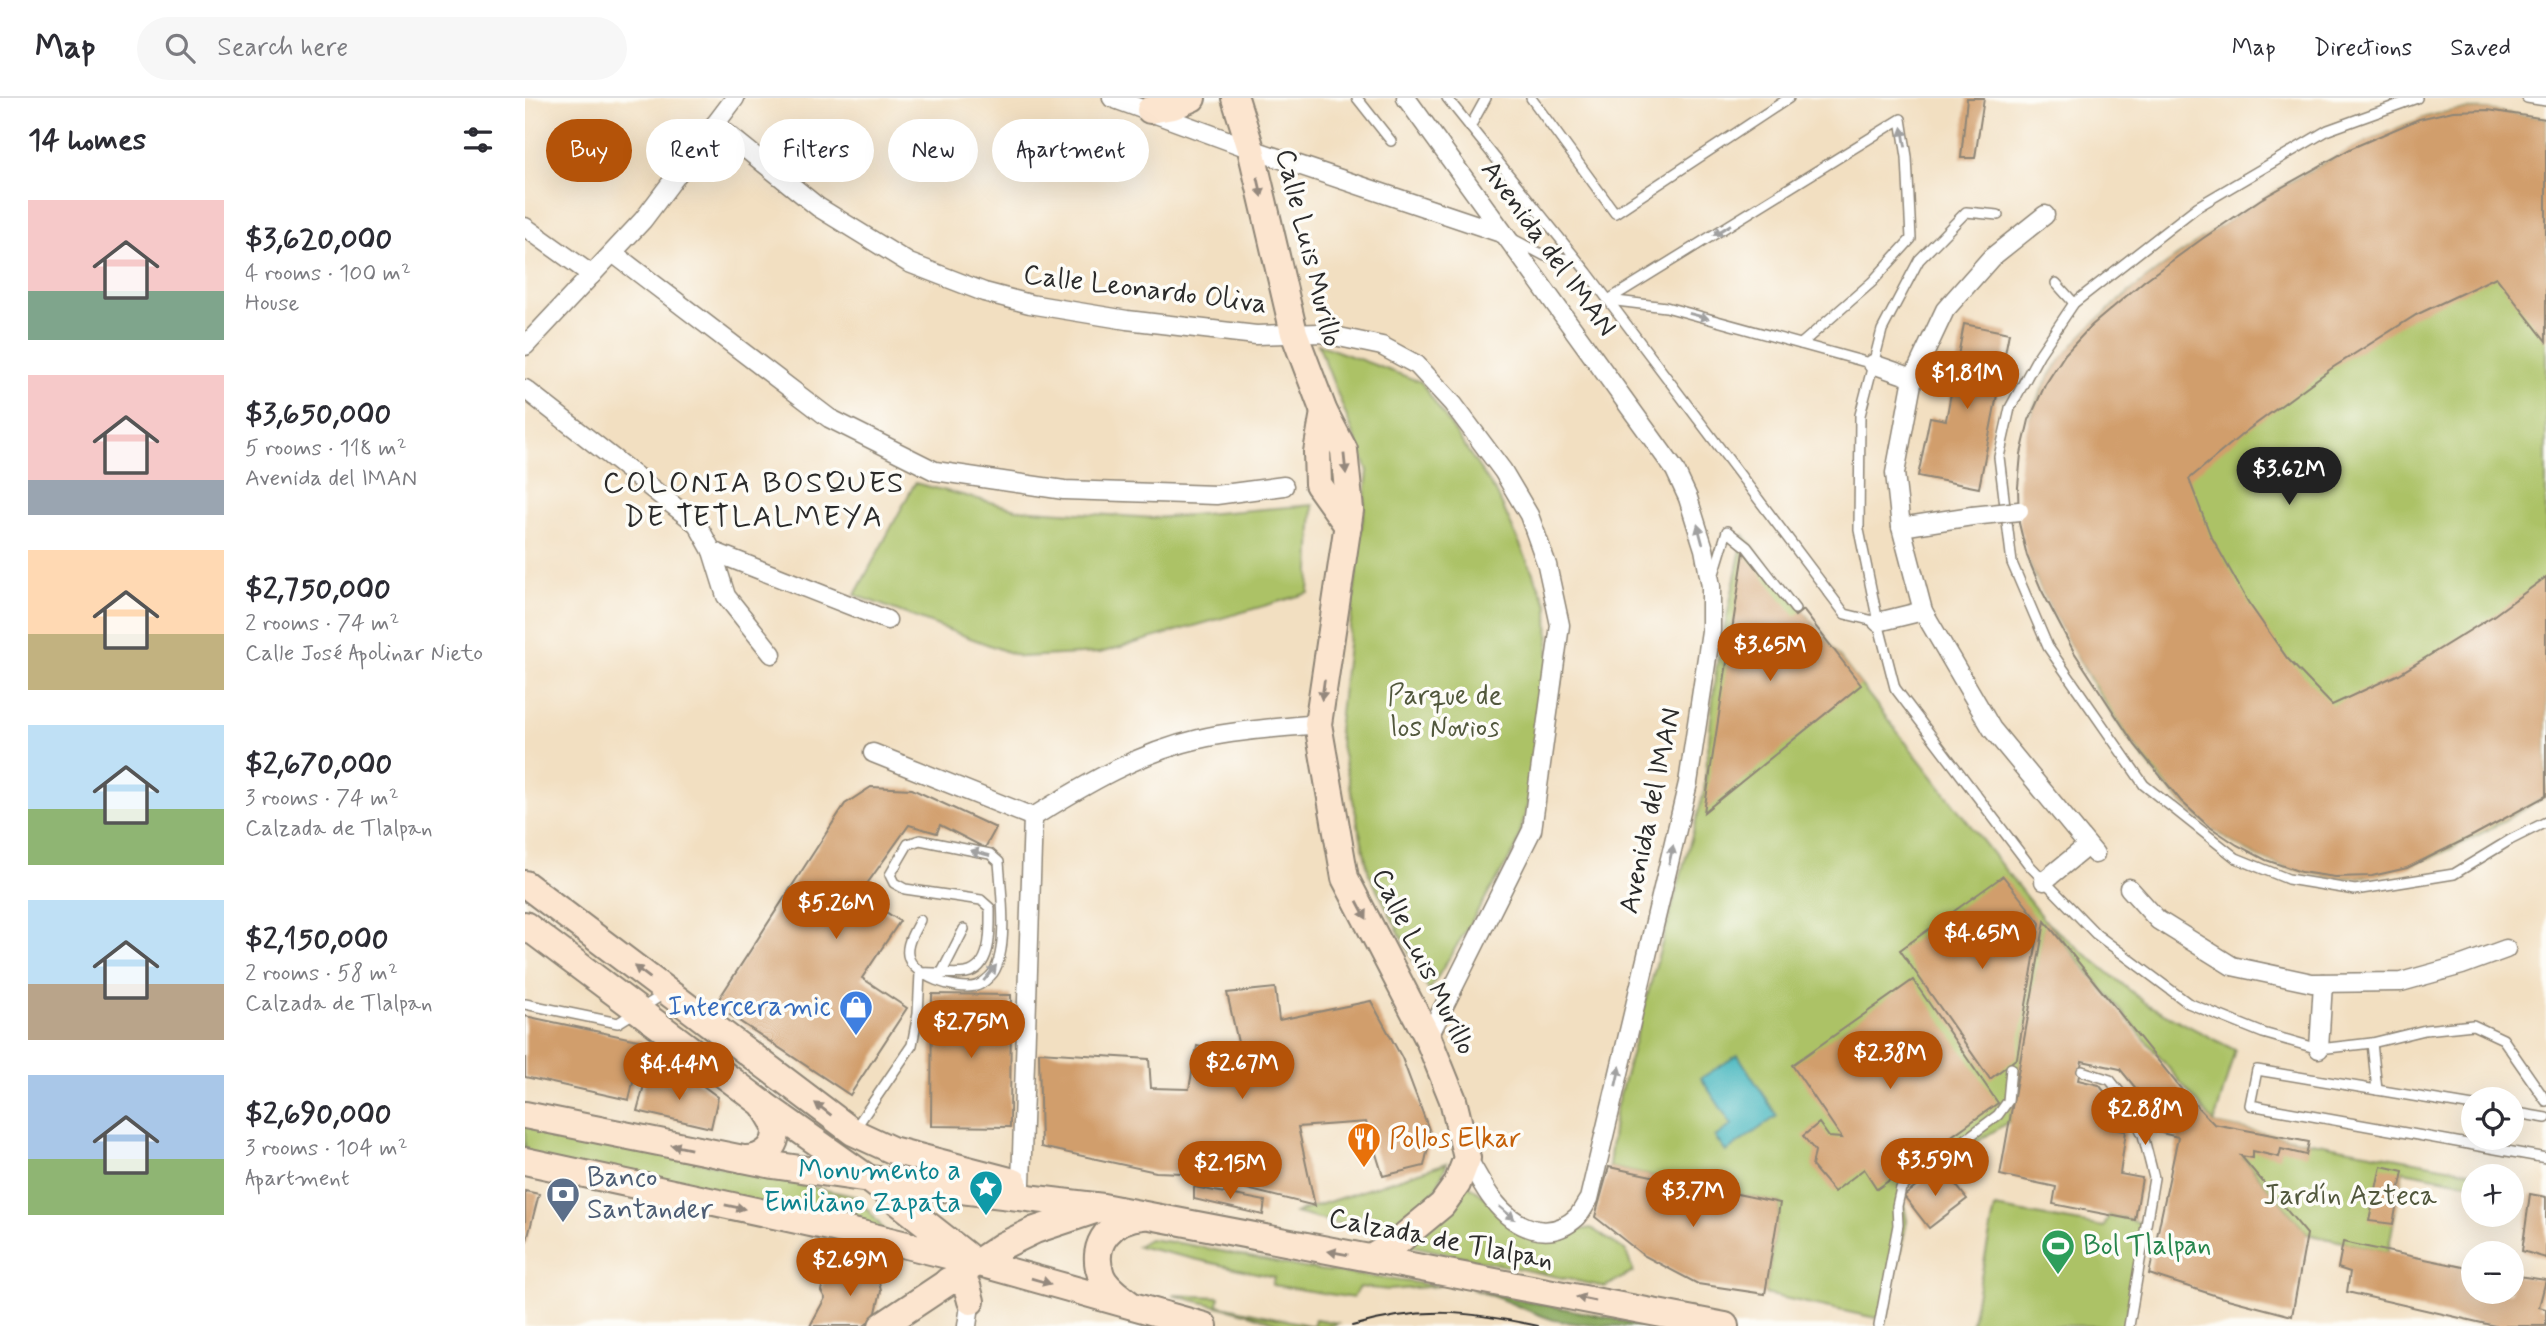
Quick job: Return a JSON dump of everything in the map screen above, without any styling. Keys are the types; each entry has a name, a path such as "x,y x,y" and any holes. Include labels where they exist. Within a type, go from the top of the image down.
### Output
{"street":[{"path":"719,119 735,98"},
{"path":"1112,98 1251,149 1504,234"},
{"path":"1150,110 1173,106 1192,98"},
{"name":"Calle Luis Murillo","path":"1235,98 1251,149 1294,333 1324,412 1344,450 1350,510 1318,724 1345,878 1428,1038 1454,1100 1468,1158"},
{"name":"Avenida del IMAN","path":"1406,98 1675,470 1696,520 1711,586 1711,631 1688,783 1589,1199 1578,1216 1563,1226 1546,1231 1532,1230 1511,1217 1493,1200 1468,1158"},
{"name":"Calle Leonardo Oliva","path":"745,148 818,207 909,263 984,292 1030,304 1127,320 1256,335 1320,333 1382,346 1417,365 1453,404 1503,471 1529,515 1547,565 1560,625 1532,830 1428,1038"},
{"path":"525,346 643,220 672,182"},
{"path":"2044,881 2091,850 1992,729 1923,611 1901,527 1895,473 1913,378 1945,310 1991,258 2045,215"},
{"path":"525,227 592,275"},
{"path":"613,253 829,418 935,471 1064,490 1216,495 1284,486"},
{"path":"1873,363 1913,378"},
{"path":"525,389 697,524 712,551 726,596 772,654"},
{"path":"1901,527 2019,511"},
{"path":"712,551 887,620"},
{"path":"1878,622 1923,611"},
{"path":"1033,817 1084,784 1138,758 1201,738 1318,724"},
{"path":"873,753 1033,817"},
{"path":"1021,1184 1033,817"},
{"path":"525,884 853,1132 892,1150 1021,1184 1068,1201"},
{"path":"2129,888 2158,919 2232,966 2312,983 2401,982 2506,950"},
{"path":"525,925 762,1104 869,1179 976,1262"},
{"path":"2319,1049 2323,983"},
{"path":"743,1159 764,1155 774,1140 773,1122 762,1104"},
{"name":"Calzada de Tlalpan","path":"525,1115 743,1159 869,1179 1103,1207 1725,1326"},
{"path":"1371,1258 1395,1243 1442,1205 1457,1184 1468,1158"},
{"path":"525,1161 857,1233 976,1262 1204,1326"},
{"path":"882,1326 976,1262 1035,1230 1103,1207"},
{"path":"1135,1308 1101,1276 1098,1254 1106,1234 1113,1226 1122,1220 1143,1216"},
{"path":"969,1313 976,1262"},
{"path":"949,1281 958,1281 967,1286 969,1313"}],"lane":[{"path":"1357,98 1391,141"},
{"path":"1447,98 1608,300 1845,614 1878,622"},
{"path":"1470,127 1486,98"},
{"path":"1531,98 1615,214 1789,98"},
{"path":"2386,98 2391,107"},
{"path":"2417,98 2328,130 2197,207 2074,303 2039,355 2010,408 1999,457 2013,564 2048,647 2144,785 2237,858 2288,879 2355,890 2455,874 2546,822"},
{"path":"2527,98 2546,102"},
{"path":"1608,300 1901,119 1907,157 1910,239 1872,282 1801,344"},
{"path":"1999,215 1966,212 1919,260 1882,330 1860,415 1860,530 1878,622 1895,688 2030,866 2096,934 2188,1003 2263,1032 2319,1049 2372,1043 2425,1030 2473,1025 2503,1039 2546,1101"},
{"path":"1504,234 1545,256 1577,260"},
{"path":"2056,282 2074,303"},
{"path":"1608,300 1666,307 1873,363"},
{"path":"1711,586 1727,531 1747,547 1795,609"},
{"path":"920,920 909,944 908,956 920,973 952,985 977,986 992,974 999,960 1002,933 1001,891 999,862 990,854 920,839 908,844 890,876 894,883 905,889 981,900 992,899 1001,891"},
{"path":"920,973 969,973 981,963 986,954 990,932 990,908 981,900"},
{"path":"947,972 964,929"},
{"path":"853,1132 912,1045 918,1014 920,973"},
{"path":"525,1004 618,1023 669,991"},
{"path":"2372,1043 2378,1090"},
{"path":"1879,1326 1898,1225 1897,1206 1901,1188 1998,1115 2008,1101 2011,1068"},
{"path":"2461,1104 2257,1070 2250,1105 2546,1158"},
{"path":"2082,1071 2110,1080 2126,1100 2143,1135 2154,1178 2129,1326"},
{"path":"2524,1114 2546,1118"},
{"path":"853,1267 857,1233"}],"green space":[{"path":"2488,110 2546,119 2546,796 2471,839 2415,864 2359,877 2315,875 2267,860 2237,845 2209,826 2165,784 2106,705 2073,649 2029,560 2027,490 2030,419 2043,388 2063,358 2088,329 2148,278 2238,215 2325,163 2406,124 2443,113"},
{"name":"Parque de los Novios","path":"1318,344 1421,382 1497,494 1548,606 1550,725 1516,848 1429,991 1369,874 1338,731 1368,471"},
{"path":"915,483 1017,509 1154,518 1313,505 1309,593 1100,653 1021,657 855,595"},
{"path":"1744,535 2046,922 2010,1121 1901,1190 1907,1221 1885,1320 1765,1294 1780,1203 1609,1167 1615,1112 1704,792 1716,668"},
{"path":"2048,924 2148,1005 2235,1050 2214,1123"},
{"path":"525,1123 857,1197 885,1231 525,1159"},
{"name":"Jardín Azteca","path":"2216,1124 2461,1170 2461,1182 2403,1171 2388,1252 2307,1234"},
{"path":"1447,1163 1437,1187 1416,1214 1370,1232 1295,1213"},
{"path":"1467,1184 1538,1237 1591,1228 1626,1251 1633,1272 1605,1287 1407,1245"},
{"name":"Bol Tlalpan","path":"1995,1208 2104,1227 2109,1215 2144,1224 2125,1326 1971,1326"},
{"path":"1149,1239 1304,1268 1440,1286 1389,1290 1359,1287 1353,1298 1272,1285 1274,1277 1137,1246"},
{"path":"1471,1289 1648,1326 1589,1325 1554,1320"},
{"path":"1172,1295 1219,1297 1218,1305 1313,1326 1285,1326 1249,1312"},
{"path":"1315,1319 1338,1323 1331,1326 1313,1326"}],"water":[{"path":"1738,1055 1777,1116 1726,1152 1715,1137 1732,1125 1701,1078"}],"building":[{"path":"1967,98 1984,98 1975,158 1961,158"},
{"path":"2488,110 2546,119 2546,341 2496,277 2416,315 2332,368 2245,432 2189,479 2210,534 2248,602 2287,658 2332,705 2399,674 2493,616 2546,577 2546,796 2407,868 2372,876 2335,877 2301,872 2266,860 2237,845 2207,825 2181,801 2135,745 2074,652 2041,589 2027,556 2019,523 2021,454 2029,420 2045,385 2065,354 2091,326 2144,281 2261,199 2352,148 2419,119 2453,111"},
{"path":"1964,324 2009,333 1979,488 1918,476 1930,417 1946,420"},
{"path":"1744,552 1795,616 1803,610 1861,685 1704,812"},
{"path":"871,787 912,789 996,828 985,848 940,825 937,833 909,825 859,895 900,921 862,978 907,1008 850,1095 715,1005 845,804"},
{"path":"2003,876 2040,923 2017,1058 1990,1079 1900,950"},
{"path":"2045,921 2186,1095 2214,1124 2309,1142 2306,1155 2281,1149 2279,1157 2253,1151 2253,1158 2241,1156 2307,1234 2292,1316 2149,1274 2178,1137 2145,1129 2148,1103 2120,1069 2082,1061 2078,1080 2099,1085 2123,1114 2119,1130 2126,1131 2120,1174 2142,1178 2135,1220 2053,1204 2056,1187 2000,1175"},
{"path":"1913,980 1998,1103 1877,1189 1864,1169 1834,1192 1812,1166 1815,1151 1803,1136 1819,1123 1829,1137 1842,1138 1792,1065"},
{"path":"1275,988 1279,1020 1371,1001 1402,1058 1431,1135 1424,1166 1383,1176 1366,1122 1298,1127 1315,1206 1183,1173 1156,1172 1041,1147 1039,1052 1149,1059 1151,1088 1189,1089 1197,1046 1241,1056 1227,993"},
{"path":"932,994 1011,995 1010,1127 931,1126"},
{"path":"525,1016 642,1041 629,1100 525,1077"},
{"path":"687,1074 718,1097 711,1128 637,1111 646,1078 683,1086"},
{"path":"2381,1166 2403,1171 2393,1224 2369,1221"},
{"path":"1609,1167 1780,1203 1765,1294 1698,1284 1643,1255 1595,1217"},
{"path":"1942,1167 1967,1199 1929,1228 1904,1196"},
{"path":"1194,1187 1265,1201 1263,1215 1194,1199"},
{"path":"525,1191 539,1194 526,1244 525,1244"},
{"path":"2530,1194 2546,1197 2546,1258 2524,1252"},
{"path":"2343,1242 2461,1267 2461,1304 2524,1304 2524,1277 2546,1280 2539,1307 2546,1309 2546,1326 2495,1326 2347,1292 2350,1272 2338,1268"},
{"path":"866,1256 876,1269 881,1291 876,1312 870,1321 864,1326 810,1326 825,1298 821,1291 823,1283 832,1279 837,1281"}],"tram line":[{"path":"1352,1326 1423,1313 1467,1314 1538,1326"}],"place":[{"name":"Interceramic","path":"856,1037"},
{"name":"Pollos Elkar","path":"1364,1169"},
{"name":"Monumento a Emiliano Zapata","path":"986,1217"},
{"name":"Banco Santander","path":"563,1224"},
{"name":"Bol Tlalpan","path":"2058,1276"}],"district":[{"name":"COLONIA BOSQUES DE TETLALMEYA","path":"754,500"}]}
